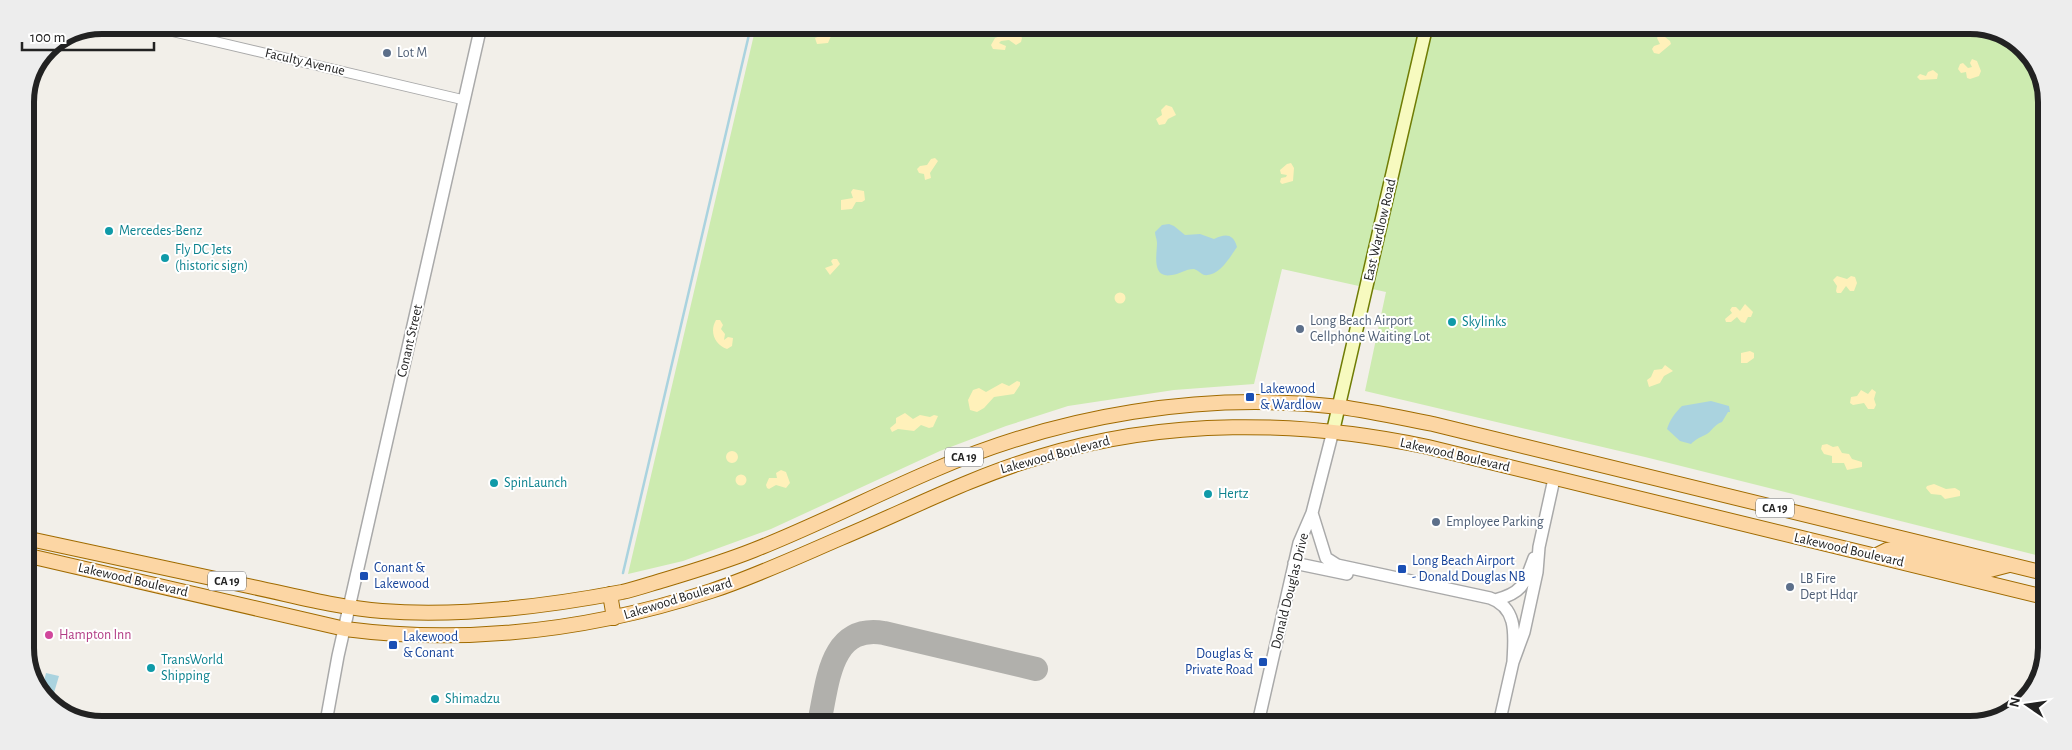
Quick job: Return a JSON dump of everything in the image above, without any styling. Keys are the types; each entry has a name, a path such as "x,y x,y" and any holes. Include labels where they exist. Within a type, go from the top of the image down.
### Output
{"main road":[{"name":"East Wardlow Road","path":"1333,432 1425,34"},
{"name":"Lakewood Boulevard","path":"34,540 350,607 380,611 463,613 537,605 610,594 705,568 754,550 935,469 982,450 1035,433 1101,417 1176,406 1232,403 1338,407 1433,424 2038,572"},
{"name":"Lakewood Boulevard","path":"34,557 345,629 389,634 462,636 541,631 614,618 712,591 843,537 990,472 1041,456 1106,440 1178,430 1233,426 1289,428 1382,437 2038,596"},
{"path":"1875,556 1887,550 1895,549 1986,571 2010,565"},
{"path":"610,594 614,618"}],"street":[{"name":"Faculty Avenue","path":"183,34 464,100"},
{"name":"Conant Street","path":"327,716 338,656 479,34"},
{"name":"Donald Douglas Drive","path":"1260,716 1299,543 1312,513 1333,432"},
{"path":"1501,716 1513,662 1524,632 1537,572 1539,547 1554,479"},
{"path":"1312,513 1326,558 1337,565 1495,600 1504,606 1512,619 1514,628 1513,662"},
{"path":"1495,600 1518,591 1526,581 1539,547"},
{"path":"1294,564 1351,575 1371,573"}],"green space":[{"path":"754,34 1970,34 1992,37 2012,48 2024,60 2033,76 2038,98 2038,555 1645,457 1365,391 1386,292 1282,269 1254,384 1174,390 1068,406 1006,426 940,451 771,529 683,561 628,574"}],"sand":[{"path":"821,34 840,34 831,36 828,43 817,44 815,38"},
{"path":"1659,34 1665,34 1665,37 1671,44 1659,54 1654,53 1652,49 1660,44 1657,38"},
{"path":"1003,35 1020,35 1022,38 1021,42 1016,45 1009,40 1001,41 999,43 1006,46 1005,50 993,49 991,45 995,38"},
{"path":"1972,59 1977,61 1981,71 1979,76 1970,79 1967,78 1966,72 1961,73 1958,69 1960,64 1963,63 1968,68 1972,67 1970,63"},
{"path":"1933,70 1938,74 1937,79 1920,80 1917,77 1920,74 1926,76 1928,72"},
{"path":"1166,105 1172,107 1176,115 1168,119 1165,124 1159,125 1156,119 1162,115 1161,110"},
{"path":"935,158 938,161 930,173 931,178 925,180 924,174 919,173 917,169 920,166 927,165 931,159"},
{"path":"1291,163 1294,168 1293,181 1282,184 1280,182 1281,178 1287,175 1281,174 1280,170"},
{"path":"853,189 864,191 865,200 856,202 852,209 841,210 841,200 853,198 851,192"},
{"path":"837,259 840,264 830,275 825,268 833,265 831,261"},
{"path":"1837,276 1847,279 1851,276 1855,277 1857,283 1854,291 1850,291 1846,286 1841,293 1837,293 1837,286 1833,280"},
{"path":"1120,292 1126,298 1120,304 1114,298"},
{"path":"1745,304 1753,312 1745,323 1741,322 1737,317 1731,322 1726,322 1725,319 1732,313 1730,310 1732,307 1736,307 1740,311"},
{"path":"716,320 720,320 723,325 721,329 725,334 724,340 728,337 733,338 732,346 727,349 714,338 713,329"},
{"path":"1750,351 1754,353 1754,358 1747,363 1741,363 1741,353"},
{"path":"1665,365 1673,371 1664,376 1660,383 1649,387 1647,380 1651,377 1654,370 1662,369"},
{"path":"1017,381 1020,382 1020,385 1014,394 994,397 984,408 977,412 970,410 968,400 973,390 979,388 986,392 1002,383 1009,386"},
{"path":"1872,389 1876,392 1874,399 1876,405 1874,409 1868,409 1864,403 1853,405 1850,403 1851,397 1857,396 1861,390 1868,394"},
{"path":"905,413 913,419 920,415 938,416 933,427 929,428 921,425 914,431 898,429 892,432 890,428 896,423 896,418"},
{"path":"1827,444 1833,447 1838,446 1842,453 1849,454 1852,459 1862,462 1862,467 1847,470 1844,463 1832,463 1832,456 1824,454 1821,449 1822,445"},
{"path":"730,451 734,451 738,457 734,463 730,463 726,459 726,455"},
{"path":"781,470 786,472 790,483 786,488 776,485 769,489 767,488 766,485 769,478 777,478 776,473"},
{"path":"741,474 747,480 741,486 735,480"},
{"path":"1934,484 1946,489 1955,488 1960,491 1960,496 1945,499 1941,495 1931,494 1926,488"}],"water":[{"path":"1169,224 1185,235 1200,234 1214,239 1222,236 1231,237 1237,247 1224,266 1209,275 1204,275 1194,269 1165,275 1158,270 1155,232 1162,225"},
{"path":"1711,401 1729,406 1730,412 1728,412 1722,422 1707,434 1691,444 1680,441 1667,429 1673,416 1682,406"},
{"path":"46,673 59,676 53,695 44,683"}],"waterway":[{"path":"623,573 749,34"}],"taxiway":[{"path":"820,716 834,660 842,647 852,638 866,633 884,633 1036,669"}],"place":[{"name":"Lot M","path":"387,53"},
{"name":"Mercedes-Benz","path":"109,231"},
{"name":"Fly DC Jets (historic sign)","path":"165,258"},
{"name":"Skylinks","path":"1452,322"},
{"name":"Long Beach Airport Cellphone Waiting Lot","path":"1300,329"},
{"name":"Lakewood & Wardlow","path":"1250,397"},
{"name":"SpinLaunch","path":"494,483"},
{"name":"Hertz","path":"1208,494"},
{"name":"Employee Parking","path":"1436,522"},
{"name":"Long Beach Airport - Donald Douglas NB","path":"1402,569"},
{"name":"Conant & Lakewood","path":"364,576"},
{"name":"LB Fire Dept Hdqr","path":"1790,587"},
{"name":"Hampton Inn","path":"49,635"},
{"name":"Lakewood & Conant","path":"393,645"},
{"name":"Douglas & Private Road","path":"1263,662"},
{"name":"TransWorld Shipping","path":"151,668"},
{"name":"Shimadzu","path":"435,699"}]}
